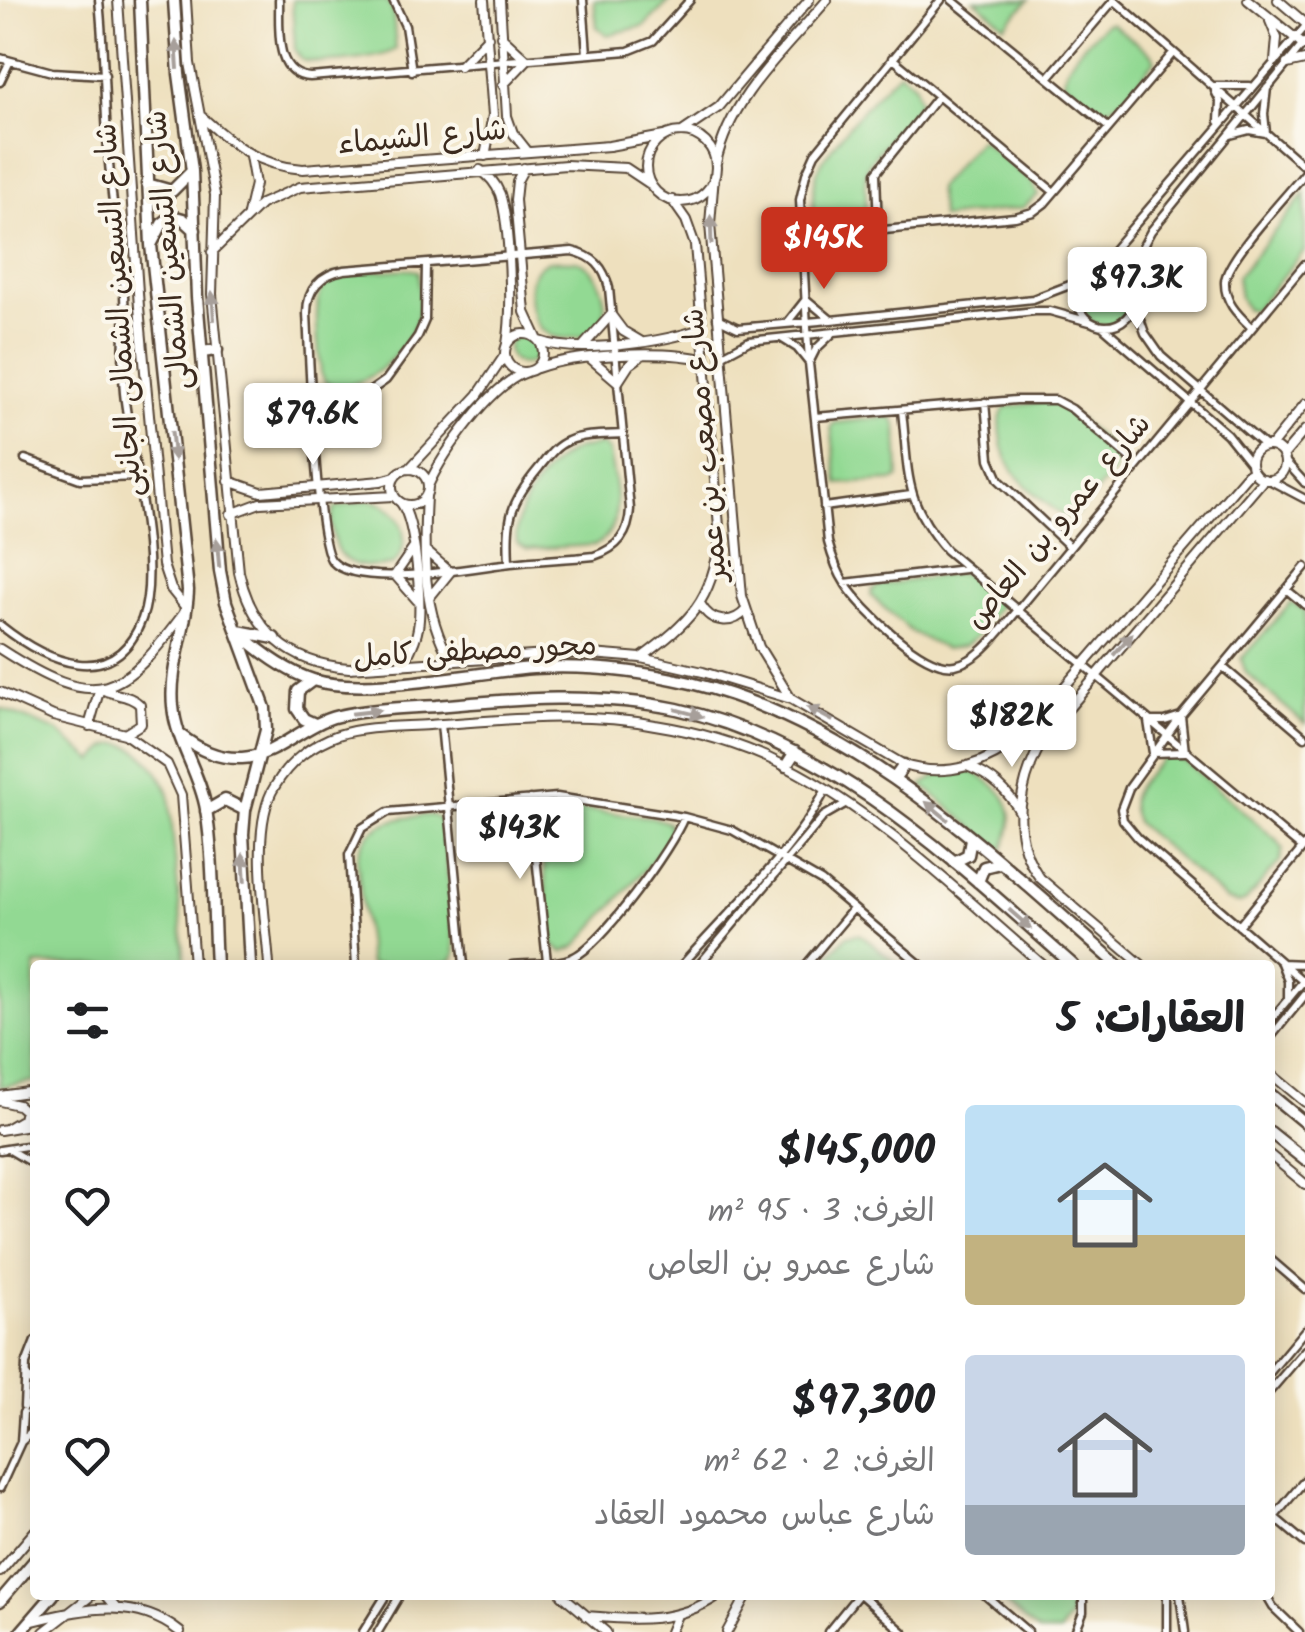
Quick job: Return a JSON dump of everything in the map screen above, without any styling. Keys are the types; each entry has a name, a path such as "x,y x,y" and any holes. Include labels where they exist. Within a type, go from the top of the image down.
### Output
{"main road":[{"name":"شارع التسعين الشمالى","path":"140,0 151,245 186,568 187,609 172,686 180,735 206,811 216,960"},
{"name":"شارع التسعين الشمالى","path":"174,0 178,74 192,171 220,571 265,708 266,727 245,810 243,858 250,960"},
{"path":"147,184 172,191 192,171"},
{"path":"151,245 162,224 172,216 183,219 196,231"},
{"path":"202,352 217,350"},
{"path":"237,631 274,638"},
{"name":"محور مصطفى كامل","path":"237,631 274,660 312,680 360,684 535,668 624,672 690,682 776,710 839,742 894,779 1001,863 1112,960"},
{"path":"624,672 626,656"},
{"path":"312,680 298,691 296,703 300,714 315,724"},
{"name":"محور مصطفى كامل","path":"260,755 315,724 377,710 535,698 597,699 681,710 752,733 842,779 910,825 1067,960"},
{"path":"180,735 210,754 241,758 260,755"},
{"path":"786,766 795,752"},
{"path":"894,779 904,765"},
{"path":"206,811 226,800 245,810"},
{"path":"954,862 968,855 971,839"},
{"path":"978,882 984,867 1001,863"},
{"path":"1275,1098 1305,1123"},
{"path":"1275,1136 1305,1160"},
{"path":"0,1602 30,1566"},
{"path":"21,1632 49,1600"}],"street":[{"path":"0,625 31,647 74,664 98,666 126,645 141,623 147,600 139,477 123,378 124,298 110,179 100,0"},
{"name":"شارع التسعين الشمالى الجانبى","path":"118,0 138,307 164,564 171,589 187,609"},
{"path":"186,0 190,63 215,195 212,294 231,514 242,587 255,615 274,638 310,663 350,668 579,653 641,658 704,672 791,699 904,765 935,772 967,766 996,754 1022,736 1252,467 1254,454 1268,446 1305,404"},
{"path":"278,0 284,61 302,77 502,64 641,47 663,32 690,0"},
{"path":"393,0 405,26 412,71"},
{"path":"484,0 493,125 485,156"},
{"path":"500,0 503,86 509,124 528,152"},
{"path":"583,0 587,54"},
{"path":"682,132 706,143 715,172 701,195 687,201 672,200 650,184 648,157 664,136 682,132 718,107 809,0"},
{"name":"شارع مصعب بن عمير","path":"791,699 764,658 746,610 710,224 715,172 724,135 741,102 827,0"},
{"name":"شارع عمرو بن العاص","path":"941,0 810,163 800,200 809,364 828,542 845,583 865,607 910,647 946,666 968,660 978,652 1018,610 1305,264"},
{"path":"952,0 1108,127"},
{"path":"1048,78 1114,0 1305,170 1227,270 1226,296 1235,312 1251,327"},
{"path":"1248,0 1302,43"},
{"path":"1278,0 1305,25 1302,43 1150,231 1136,259 1132,286 1145,334 1155,350 1284,458 1305,484"},
{"path":"1268,17 1276,38 1275,61"},
{"path":"501,36 527,60"},
{"path":"460,66 488,37"},
{"path":"717,318 738,328 831,320 1033,298 1083,280 1126,238 1275,61 1302,43"},
{"path":"804,238 1015,217 1039,208 1173,53"},
{"path":"0,58 58,73 105,75"},
{"path":"892,58 1054,192"},
{"path":"503,86 527,60"},
{"path":"1288,64 1305,60"},
{"path":"0,82 10,61"},
{"path":"1212,85 1254,85"},
{"path":"1212,85 1220,101 1217,127"},
{"path":"1266,133 1267,87"},
{"path":"878,230 876,173 882,160 938,96"},
{"name":"شارع الشيماء","path":"200,115 250,156 274,166 318,169 623,144 664,136"},
{"path":"1225,138 1249,130 1266,133"},
{"path":"248,214 255,184 250,156"},
{"name":"شارع الشيماء","path":"212,252 248,214 274,196 320,184 526,167 615,166 634,172 650,184"},
{"path":"526,167 515,190 526,312 543,353 532,370"},
{"path":"318,169 320,184"},
{"path":"229,480 261,492 381,482 409,469 478,395 505,355 512,312 499,193 480,170"},
{"name":"شارع مصعب بن عمير","path":"641,658 670,637 700,605 714,570 720,538 695,245 686,220 672,200"},
{"path":"572,251 597,262 606,274 630,520 617,545 594,556 450,572 356,574 333,562 324,548 307,302 327,273 507,256 572,251"},
{"path":"314,405 362,397 386,380 426,320 426,265"},
{"path":"1096,270 1121,272 1132,286"},
{"path":"1083,280 1077,298 1090,322"},
{"path":"786,324 806,299 831,320"},
{"path":"1102,326 1123,320 1134,302"},
{"path":"720,357 742,343 780,338 1034,311 1069,314 1102,326 1234,440 1252,467 1267,480 1305,499"},
{"path":"612,315 623,331 640,341"},
{"path":"583,346 612,315"},
{"path":"507,344 519,334 557,346 583,346 674,338 703,328"},
{"path":"780,338 797,348 809,364 821,343 834,333"},
{"path":"401,504 415,505 427,491 444,455 516,375 555,362 591,359 672,354 706,360"},
{"path":"505,355 512,368 532,370"},
{"path":"618,382 640,357"},
{"path":"591,359 618,382"},
{"path":"816,417 1038,398 1062,402 1137,464"},
{"path":"985,402 990,459 998,480 1069,546"},
{"path":"902,411 911,495 926,524 966,568 1304,846 1239,926"},
{"path":"1136,960 1040,878 1026,855 1021,814 1026,774 1046,735 1096,676 1267,480 1281,474 1284,458 1305,430"},
{"path":"509,563 511,508 520,490 552,453 578,438 623,434"},
{"path":"25,459 80,479 139,477"},
{"path":"409,469 422,474 427,491 429,598 434,630 451,660"},
{"path":"395,477 394,496 410,518 416,573 418,632 403,665"},
{"path":"824,507 911,495"},
{"path":"231,514 253,504 394,496"},
{"path":"394,574 414,547"},
{"path":"426,550 450,572"},
{"path":"1275,1030 1304,981 1138,838 1123,820 1124,798 1181,716 1305,567"},
{"path":"845,583 966,568"},
{"path":"429,598 450,572"},
{"path":"394,574 417,600"},
{"path":"1287,590 1305,606"},
{"path":"700,605 705,613 722,621 739,618 746,610"},
{"path":"0,649 61,681 100,688 135,674 187,609"},
{"path":"1224,668 1305,737"},
{"path":"90,726 100,688"},
{"path":"100,688 130,698 140,706 141,724 124,734"},
{"path":"0,692 53,716 124,734 167,764 180,795 194,960"},
{"path":"1148,721 1165,722 1181,716"},
{"path":"1181,716 1185,752"},
{"path":"269,960 261,822 268,798 290,766 310,749 342,734 560,718 655,724 744,748 786,766 915,856 1029,960"},
{"path":"1148,721 1153,753"},
{"path":"441,724 464,960"},
{"path":"1153,753 1185,752"},
{"path":"967,766 994,779 1021,814"},
{"path":"703,960 782,858 825,791"},
{"path":"356,960 349,870 354,840 362,828 388,812 565,797 684,817 732,830 820,882 913,960"},
{"path":"530,800 546,960"},
{"path":"687,960 824,816 845,804"},
{"path":"556,960 576,956 592,944 661,861 684,817"},
{"path":"810,960 854,908"},
{"path":"1282,963 1305,964"},
{"path":"1282,963 1292,1003"},
{"path":"1275,1017 1305,995"},
{"path":"1292,1003 1305,1006"},
{"path":"1275,1078 1305,1102"},
{"path":"0,1098 30,1092"},
{"path":"0,1098 25,1111 23,1120 3,1129"},
{"path":"3,1129 30,1125"},
{"path":"4,1150 26,1146"},
{"path":"21,1155 26,1146"},
{"path":"26,1146 30,1152"},
{"path":"4,1150 30,1157"},
{"path":"1275,1159 1305,1184"},
{"path":"1275,1263 1305,1289"},
{"path":"1275,1366 1305,1330"},
{"path":"1275,1385 1305,1350"},
{"path":"21,1442 30,1359"},
{"path":"26,1373 30,1380"},
{"path":"23,1410 30,1404"},
{"path":"23,1410 30,1423"},
{"path":"0,1488 21,1442 30,1432"},
{"path":"1275,1516 1305,1480"},
{"path":"1275,1522 1305,1543"},
{"path":"0,1572 30,1537"},
{"path":"44,1632 86,1600"},
{"path":"110,1600 115,1607"},
{"path":"363,1632 383,1600"},
{"path":"378,1632 397,1600"},
{"path":"568,1600 606,1632"},
{"path":"586,1616 633,1620 677,1616 709,1600"},
{"path":"727,1632 744,1600"},
{"path":"828,1632 855,1600"},
{"path":"865,1600 902,1632"},
{"path":"992,1600 1028,1632"},
{"path":"1075,1632 1083,1600"},
{"path":"1167,1600 1167,1632"},
{"path":"1181,1600 1186,1632"},
{"path":"1269,1600 1299,1632"},
{"path":"30,1621 115,1607 146,1612 180,1632"},
{"path":"670,1632 677,1616"}],"green space":[{"path":"292,0 386,0 393,11 396,49 350,60 302,60 295,50"},
{"path":"594,0 671,0 644,26 607,35 597,27"},
{"path":"975,0 1029,0 1005,25"},
{"path":"1111,23 1155,60 1124,99 1105,110 1092,105 1064,82 1079,50 1105,24"},
{"path":"900,72 915,85 919,101 866,170 863,213 843,224 818,220 814,217 813,194 818,170 856,118"},
{"path":"980,139 1032,182 1038,195 1022,208 941,218 937,188"},
{"path":"1305,194 1305,250 1254,310 1246,309 1237,277"},
{"path":"549,261 580,262 598,280 604,297 604,315 590,333 558,337 545,332 537,323 530,285 534,273"},
{"path":"418,271 419,305 415,325 401,349 365,379 352,384 325,382 317,319 326,282 340,274"},
{"path":"1106,278 1123,285 1130,302 1123,319 1106,326 1089,319 1082,302 1089,285"},
{"path":"523,334 534,338 538,349 534,360 523,364 512,360 508,349 512,338"},
{"path":"1048,401 1064,407 1117,451 1114,471 1077,514 1069,518 1022,482 1003,449 1000,420 1006,407"},
{"path":"891,417 897,425 899,477 893,481 838,484 831,427 834,423"},
{"path":"602,445 609,451 616,489 615,515 606,536 596,545 528,549 517,543 519,518 541,478 571,452"},
{"path":"368,500 388,508 401,524 404,544 394,564 357,565 337,549 332,528 335,508"},
{"path":"960,573 973,575 1002,601 976,637 964,646 945,649 913,633 871,596 872,590 881,585"},
{"path":"1291,603 1305,610 1305,724 1246,673 1241,659"},
{"path":"0,708 57,731 94,761 107,748 121,744 139,752 155,768 169,794 185,960 30,960 30,1082 0,1087"},
{"path":"1169,755 1186,762 1283,849 1280,861 1245,902 1226,900 1137,823 1131,803 1136,787"},
{"path":"961,769 989,782 1008,805 1011,823 1002,852 922,785 944,772"},
{"path":"562,808 652,817 669,823 671,834 576,947 563,952 550,938 541,824 548,811"},
{"path":"432,815 439,819 444,835 452,960 368,960 357,859 367,836 375,829 407,817"},
{"path":"847,936 863,936 892,960 825,960"},
{"path":"1001,1600 1069,1600 1070,1617 1060,1632 1038,1632"}]}
